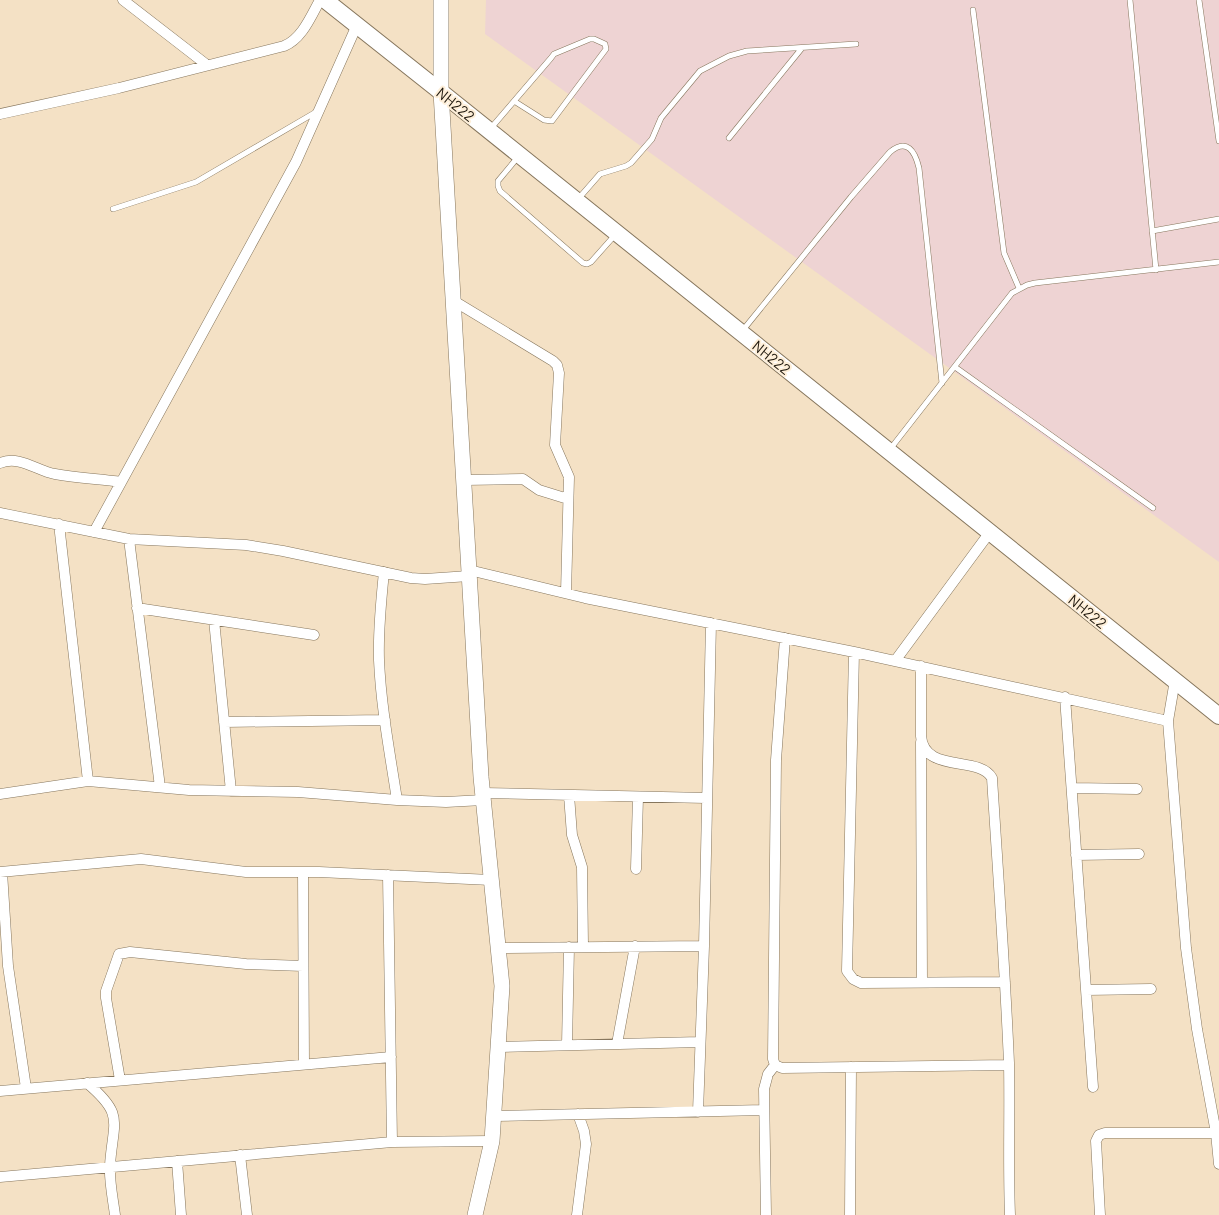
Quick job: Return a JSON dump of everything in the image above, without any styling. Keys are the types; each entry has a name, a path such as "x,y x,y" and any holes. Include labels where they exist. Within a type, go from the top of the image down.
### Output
{"main road":[{"name":"NH222","path":"325,0 1219,716"}],"street":[{"path":"123,0 207,65"},
{"path":"0,114 119,88 292,43 298,37 320,0"},
{"path":"441,0 441,92 469,573 483,796 502,986 492,1140 474,1215"},
{"path":"94,532 296,162 357,25"},
{"path":"454,301 553,361 557,366 559,373 555,445 569,478 566,593"},
{"path":"2,460 30,464 57,474 121,482"},
{"path":"464,480 523,479 539,490 568,499"},
{"path":"0,513 129,539 246,545 425,579 469,573 921,666 1168,721"},
{"path":"60,524 88,781"},
{"path":"896,661 990,532"},
{"path":"129,539 160,787"},
{"path":"384,572 378,633 379,661 385,720 397,800"},
{"path":"138,608 314,635"},
{"path":"214,620 231,791"},
{"path":"698,1112 704,946 710,623"},
{"path":"785,638 776,760 773,1059 775,1065 782,1068 1009,1066"},
{"path":"854,652 848,971 853,979 861,983 1005,982"},
{"path":"921,666 922,982"},
{"path":"1175,680 1168,721 1186,948 1197,1029 1218,1133 1219,1164"},
{"path":"1065,698 1093,1087"},
{"path":"224,722 385,720"},
{"path":"921,741 928,751 940,760 982,769 992,778 1009,1066 1010,1215"},
{"path":"0,794 88,781 189,790 298,792 446,802 483,796 569,795 706,798"},
{"path":"1072,788 1137,789"},
{"path":"569,795 572,835 582,867 583,946"},
{"path":"636,869 638,797"},
{"path":"1076,855 1139,854"},
{"path":"26,1088 3,955 1,872 140,859 246,872 303,872 491,880"},
{"path":"303,872 304,1064"},
{"path":"388,875 392,1142"},
{"path":"618,1044 635,946"},
{"path":"498,948 704,946"},
{"path":"567,1045 569,947"},
{"path":"120,1080 106,998 106,991 119,954 130,952 246,964 304,966"},
{"path":"1086,990 1151,989"},
{"path":"498,1047 700,1042"},
{"path":"0,1091 391,1057"},
{"path":"766,1215 765,1081 775,1065"},
{"path":"850,1215 851,1067"},
{"path":"87,1083 106,1099 113,1115 110,1167 115,1215"},
{"path":"494,1116 764,1110"},
{"path":"577,1215 586,1144 578,1114"},
{"path":"1100,1215 1096,1141 1100,1135 1105,1132 1218,1133"},
{"path":"0,1177 392,1142 492,1140"},
{"path":"240,1155 247,1215"},
{"path":"177,1161 181,1215"}],"lane":[{"path":"1130,0 1156,270"},
{"path":"1198,0 1219,141"},
{"path":"973,10 1004,253 1019,288"},
{"path":"489,130 554,54 590,40 598,40 606,44 606,49 552,121 544,120 514,101"},
{"path":"577,200 600,174 631,164 652,139 661,118 694,78 707,66 747,51 856,44"},
{"path":"729,138 802,48"},
{"path":"113,209 196,182 319,110"},
{"path":"741,332 884,159 896,148 906,146 914,154 919,168 942,383"},
{"path":"520,155 498,181 500,191 583,263 591,262 617,233"},
{"path":"1152,231 1219,219"},
{"path":"889,451 1012,293 1019,288 1035,282 1219,262"},
{"path":"955,367 1153,508"}],"shaded area":[{"path":"486,0 1219,0 1219,562 485,34"}]}
